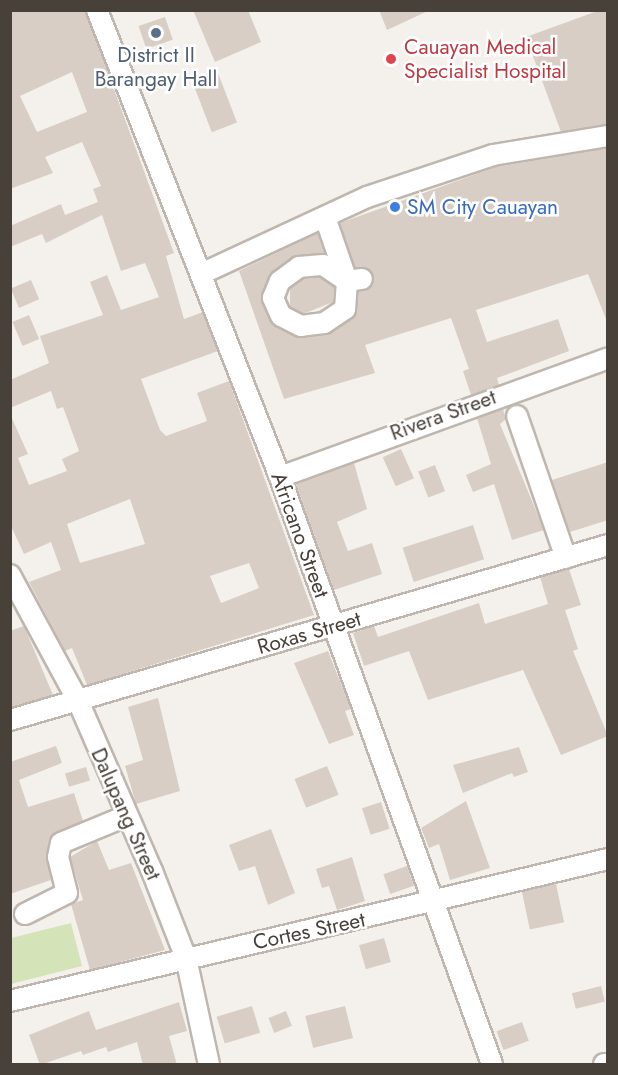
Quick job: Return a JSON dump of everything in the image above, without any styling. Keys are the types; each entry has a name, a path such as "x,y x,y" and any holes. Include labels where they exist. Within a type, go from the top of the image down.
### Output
{"street":[{"name":"Africano Street","path":"97,10 280,477 432,904 492,1065"},
{"path":"201,274 367,196 493,155 608,136"},
{"path":"325,217 355,280"},
{"name":"Rivera Street","path":"280,477 608,358"},
{"path":"517,417 566,558"},
{"name":"Roxas Street","path":"10,720 608,545"},
{"name":"Dalupang Street","path":"10,575 78,701 124,817 186,958 209,1065"},
{"path":"25,914 67,893 58,857 61,843 124,817"},
{"name":"Cortes Street","path":"10,1001 186,958 432,904 608,859"}],"green space":[{"path":"71,923 82,966 11,984 11,938"}],"building":[{"path":"10,10 85,10 174,253 166,256 184,319 203,312 218,351 141,379 160,430 166,436 207,421 197,393 229,381 314,615 87,685 72,648 65,651 29,582 61,570 51,542 24,554 10,524 10,414 28,454 18,458 29,485 67,471 62,459 79,451 63,407 57,409 51,391 10,408 10,380 49,363 40,336 103,315 90,282 107,275 121,310 159,297 145,263 121,271 102,215 46,243 42,234 10,247 10,226 61,204 65,215 98,202 93,189 101,186 82,142 45,157 53,173 10,189","holes":["72,72 87,112 37,132 20,96","130,499 145,544 80,563 67,524","249,563 259,588 221,603 210,576"]},
{"path":"193,10 248,10 261,42 215,62"},
{"path":"379,10 430,10 387,30"},
{"path":"600,10 608,10 608,124 561,132 526,37"},
{"name":"District II Barangay Hall","path":"165,17 173,40 146,49 139,26"},
{"path":"218,73 237,122 212,132 193,83"},
{"path":"608,148 608,324 588,274 476,310 487,342 558,319 569,351 497,378 499,385 471,395 463,371 469,369 451,318 365,345 375,373 284,399 239,271 318,233 325,254 292,257 269,276 261,299 276,327 302,338 326,335 355,315 358,292 370,288 374,278 367,268 355,268 340,223 496,167"},
{"path":"320,277 335,287 333,302 303,314 290,307 290,289 303,279"},
{"path":"31,280 39,299 19,308 11,289"},
{"path":"29,315 39,339 23,346 12,322"},
{"path":"503,409 506,419 500,424 544,530 512,540 494,484 473,492 466,475 491,464 477,418"},
{"path":"401,449 414,478 396,486 383,457"},
{"path":"608,462 608,520 570,532 552,480"},
{"path":"354,463 367,509 337,522 348,551 372,543 382,574 334,590 296,484"},
{"path":"435,465 445,491 428,498 418,471"},
{"path":"473,525 484,559 414,582 403,548"},
{"path":"569,569 581,605 565,610 578,649 573,651 608,736 561,755 523,670 428,700 409,651 364,666 353,633 374,626 378,637 479,603 485,624 548,604 540,577"},
{"path":"24,626 53,695 10,707 10,631"},
{"path":"328,651 351,709 345,711 354,735 329,744 294,663"},
{"path":"158,698 180,791 136,804 125,766 143,760 128,707"},
{"path":"56,746 62,763 19,780 28,807 74,793 83,821 51,836 46,855 51,880 10,894 10,762"},
{"path":"519,747 528,772 514,777 512,773 463,793 453,765"},
{"path":"327,766 339,795 306,808 295,779"},
{"path":"86,767 90,780 69,787 65,773"},
{"path":"466,801 490,868 450,880 439,844 429,848 421,828"},
{"path":"381,802 390,829 371,835 362,808"},
{"path":"271,829 295,893 268,905 255,866 239,871 229,845"},
{"path":"97,841 109,870 131,863 165,950 90,970 71,904 83,900 70,857"},
{"path":"352,857 365,901 337,910 329,886 322,888 316,869"},
{"path":"407,866 414,886 390,894 383,874"},
{"path":"556,884 564,922 530,929 522,891"},
{"path":"384,938 391,962 366,969 359,945"},
{"path":"601,986 605,1002 576,1009 572,993"},
{"path":"179,1002 187,1031 169,1036 177,1065 143,1065 137,1042 108,1052 106,1047 83,1055 81,1051 40,1065 29,1035 89,1011 96,1030"},
{"path":"252,1006 260,1033 225,1044 217,1017"},
{"path":"345,1006 353,1038 313,1048 305,1016"},
{"path":"286,1011 292,1026 274,1033 268,1018"},
{"path":"522,1022 529,1041 503,1050 497,1031"}],"place":[{"name":"District II Barangay Hall","path":"156,33"},
{"name":"Cauayan Medical Specialist Hospital","path":"391,59"},
{"name":"SM City Cauayan","path":"395,207"}]}
